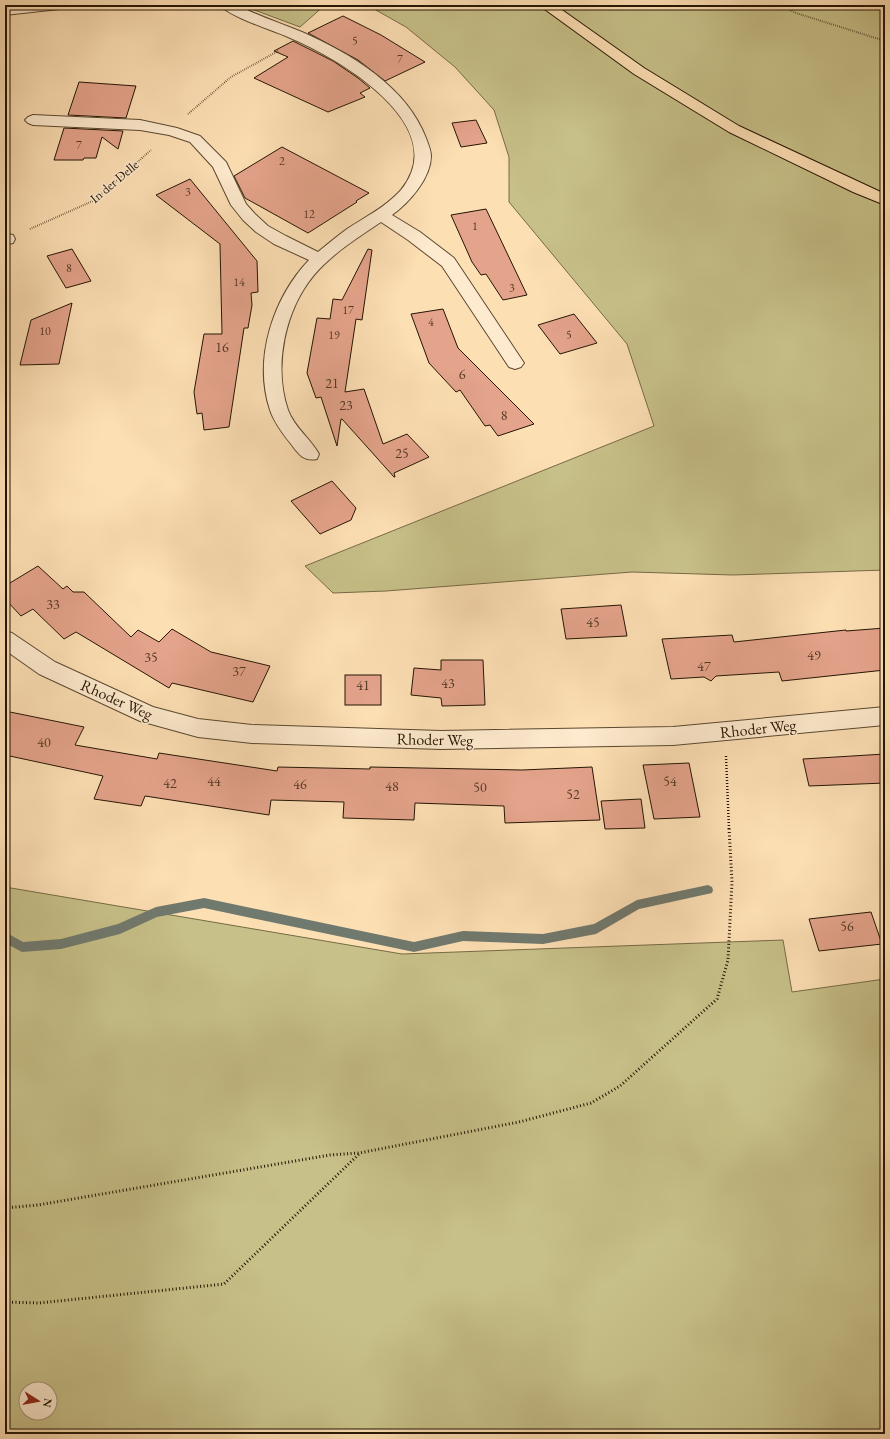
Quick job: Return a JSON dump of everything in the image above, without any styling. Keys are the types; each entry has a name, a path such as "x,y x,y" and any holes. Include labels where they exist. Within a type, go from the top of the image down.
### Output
{"main road":[{"path":"546,5 639,71 734,129 885,200"}],"street":[{"path":"5,11 59,5"},
{"path":"227,5 305,39 365,73 402,107 411,122 423,154 421,167 416,181 407,194 382,216 352,233 320,258 300,282 284,311 272,363 273,386 279,411 293,433 310,454"},
{"path":"33,120 140,125 172,131 194,140 220,165 239,205 262,229 301,251 320,258"},
{"path":"382,216 414,236 448,262 515,363"},
{"name":"Rhoder Weg","path":"5,639 47,668 148,715 198,728 252,734 441,740 673,736 885,716"}],"path":[{"path":"779,5 796,13 885,41"},
{"name":"In der Delle","path":"6,240 95,200 231,77 305,39"},
{"path":"5,1208 45,1204 330,1155 359,1153 519,1122 590,1103 620,1086 717,999 728,960 732,882 725,732"},
{"path":"5,1302 39,1303 224,1284 359,1153"}],"shaded area":[{"path":"252,5 325,5 300,27 249,8"},
{"path":"367,5 885,5 885,570 733,575 632,572 386,591 333,593 305,566 654,426 627,344 509,202 509,157 494,110 455,67 406,27"},
{"path":"5,887 402,954 783,940 792,992 885,979 885,1434 5,1434"}],"building":[{"path":"343,16 381,35 425,62 385,81 358,60 308,33"},
{"path":"293,41 333,61 358,78 370,88 360,93 365,97 328,112 254,78 288,57 274,51"},
{"path":"79,82 136,86 126,118 68,115"},
{"path":"476,120 487,143 461,147 452,123"},
{"path":"64,128 123,131 118,149 102,137 96,158 84,158 83,160 54,160"},
{"path":"282,147 369,193 308,233 245,198 234,176"},
{"path":"190,179 257,261 258,292 251,293 252,305 248,328 244,328 229,427 204,430 202,413 197,414 194,392 204,334 222,334 220,244 156,195"},
{"path":"486,209 527,295 503,300 486,274 481,275 472,262 451,215"},
{"path":"72,249 91,281 66,288 47,256"},
{"path":"368,249 372,250 362,320 356,319 345,392 364,389 383,444 407,434 429,457 394,473 395,477 342,419 337,446 321,397 316,398 307,373 317,318 330,319 333,299 342,300"},
{"path":"72,303 59,364 20,365 31,320"},
{"path":"443,309 458,348 534,424 498,436 490,425 485,426 460,390 456,392 429,363 411,314"},
{"path":"574,314 597,343 560,354 538,325"},
{"path":"332,481 356,508 351,520 320,534 291,501"},
{"path":"38,566 63,589 67,586 73,592 84,592 131,637 138,630 159,642 172,629 211,652 270,666 253,702 172,683 169,688 76,632 64,639 33,609 21,616 5,599 5,586"},
{"path":"621,605 627,636 566,639 561,609"},
{"path":"885,628 885,670 782,681 779,672 716,676 711,681 704,677 671,679 662,639 732,635 734,642 846,630"},
{"path":"441,660 483,660 485,705 442,706 441,698 411,695 414,668 441,670"},
{"path":"345,675 381,675 381,705 345,705"},
{"path":"5,711 84,727 75,745 157,759 159,753 277,771 278,767 522,770 592,767 600,820 505,823 504,806 415,803 414,820 343,818 344,802 271,800 269,815 145,796 141,806 94,799 103,776 5,755"},
{"path":"885,754 885,783 809,786 803,759"},
{"path":"689,763 700,817 654,819 643,765"},
{"path":"641,799 645,828 605,829 601,801"},
{"path":"871,912 882,944 819,951 809,919"}],"waterway":[{"path":"5,937 22,947 61,944 120,929 156,912 204,903 414,947 463,936 543,939 596,929 637,905 708,890"}]}
